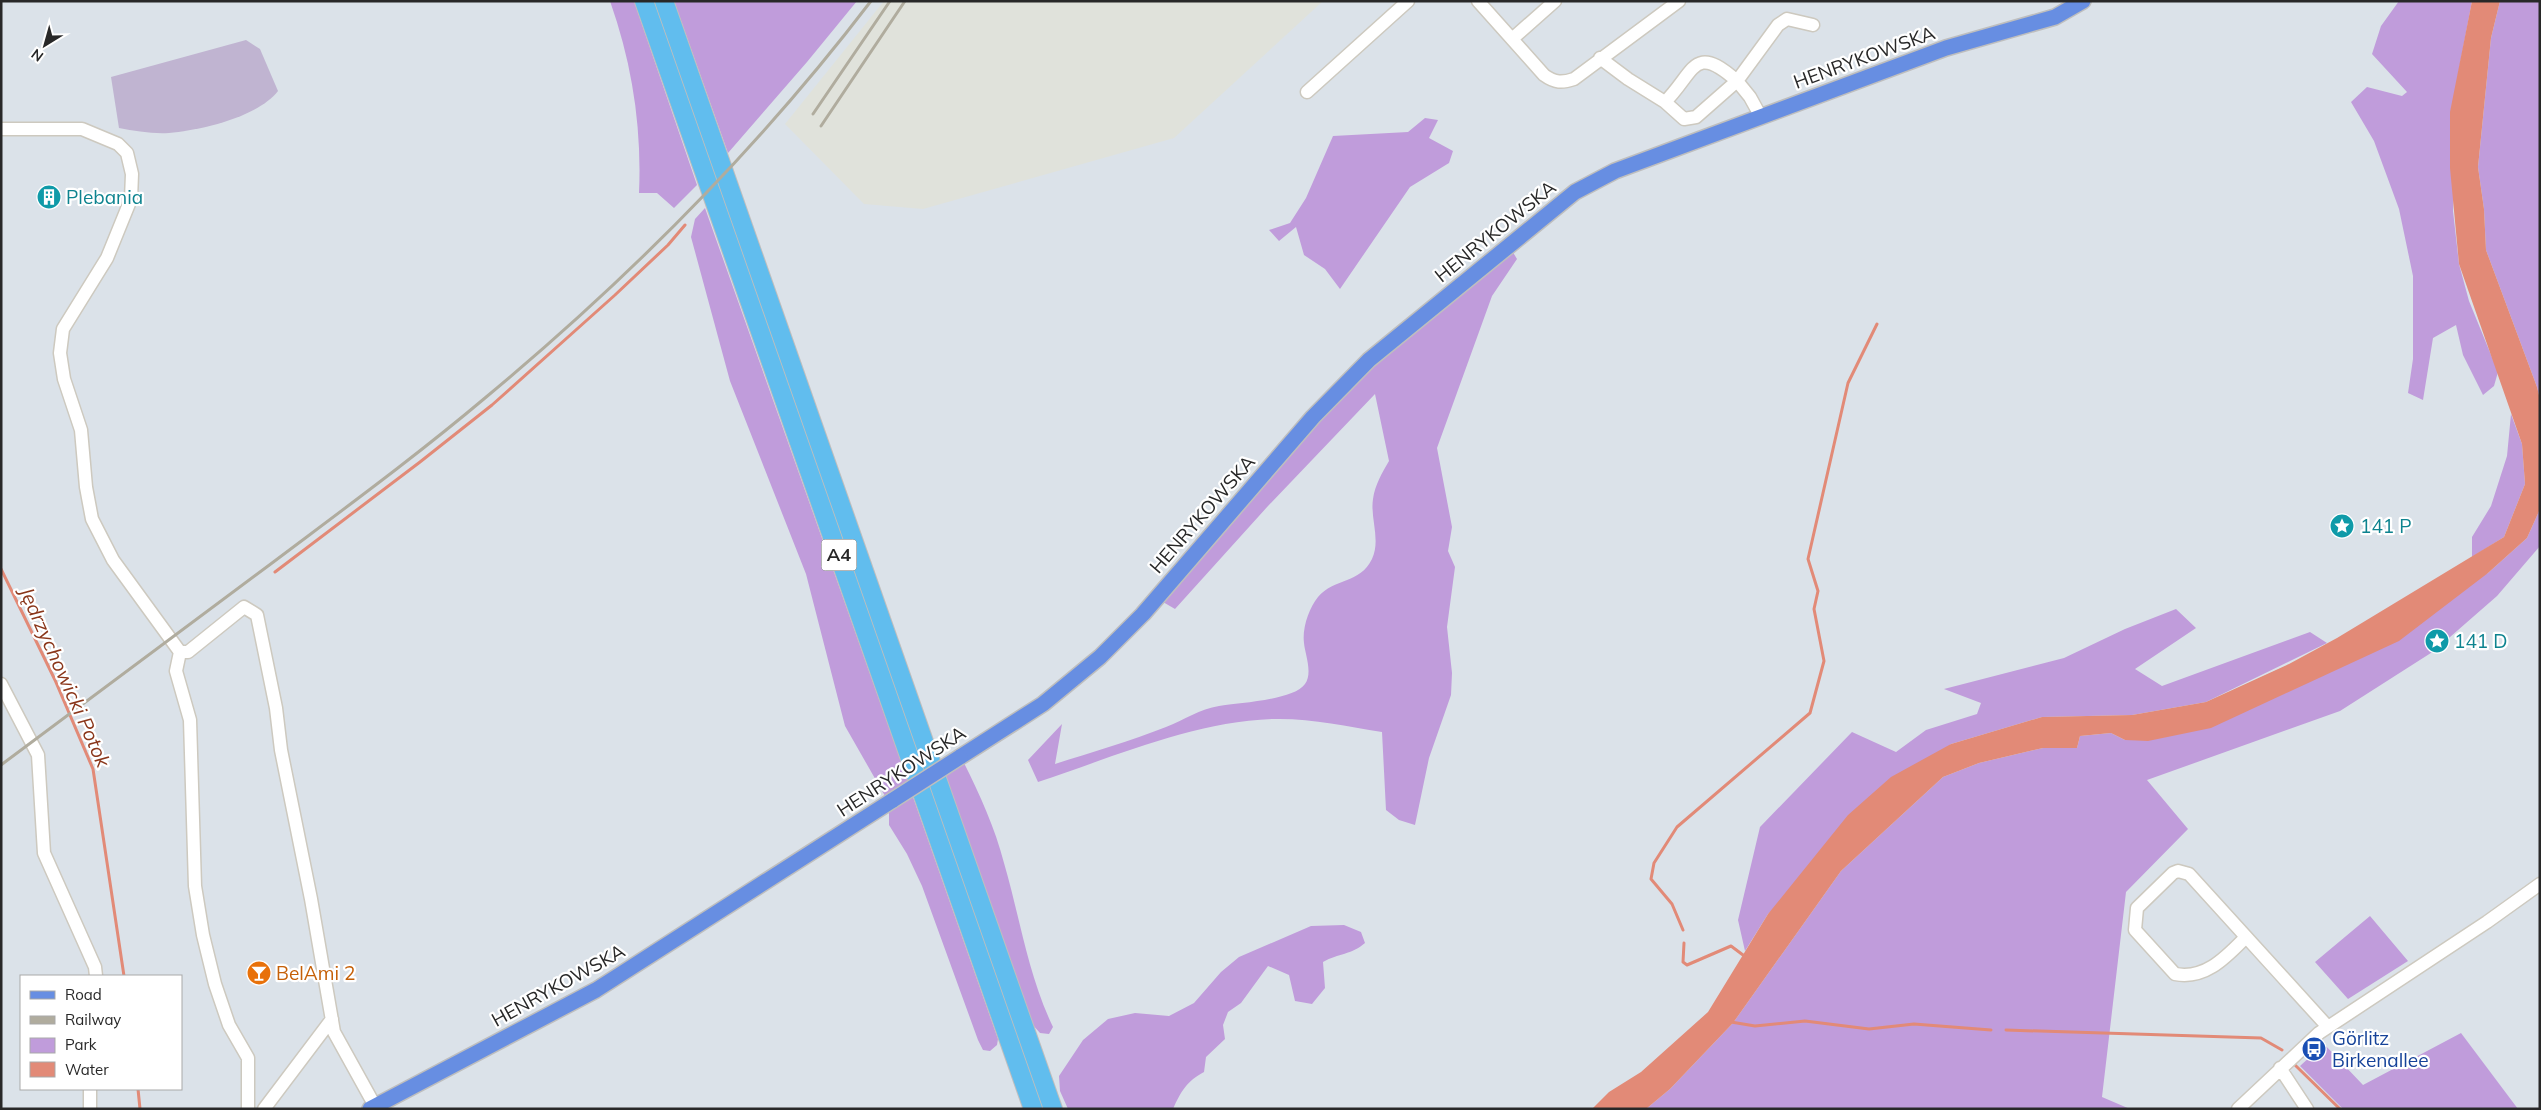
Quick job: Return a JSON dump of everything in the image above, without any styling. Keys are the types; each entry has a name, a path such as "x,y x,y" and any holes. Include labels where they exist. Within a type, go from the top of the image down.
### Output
{"highway":[{"name":"A4","path":"644,1 1033,1109"},
{"name":"A4","path":"664,1 1052,1109"}],"main road":[{"name":"HENRYKOWSKA","path":"372,1107 596,990 1043,704 1100,656 1143,614 1313,417 1369,360 1575,192 1615,171 1946,48 2055,17 2083,1"}],"street":[{"path":"1307,92 1408,1"},
{"path":"1478,1 1544,75 1558,82 1574,79 1679,1"},
{"path":"1512,39 1555,1"},
{"path":"1600,58 1628,80 1665,102 1679,117 1690,119 1710,107 1737,81 1778,25 1787,19 1813,25"},
{"path":"1665,102 1697,64 1706,61 1722,68 1737,81 1750,97 1761,117"},
{"path":"1,129 82,129 118,144 127,153 132,174 131,199 107,258 62,329 60,353 64,379 80,430 86,487 92,519 113,560 180,652 176,671 190,720 195,886 203,935 215,984 229,1025 248,1058 248,1109"},
{"path":"180,652 188,652 244,607 257,615 276,708 281,750 311,899 334,1032 372,1107"},
{"path":"1,684 38,755 44,853 95,967 96,975"},
{"path":"2246,937 2212,968 2183,975 2175,974 2135,930 2137,908 2173,873 2184,871 2246,937 2328,1027"},
{"path":"2238,1109 2280,1068 2328,1027 2487,922 2540,884"},
{"path":"264,1109 332,1019"},
{"path":"2280,1068 2307,1109"},
{"path":"90,1090 90,1109"}],"shaded area":[{"path":"884,1 1323,1 1174,138 923,209 864,204 785,124"},
{"path":"246,40 260,49 278,91 269,100 243,115 197,129 163,133 119,128 111,77"}],"green space":[{"path":"610,1 634,1 697,185 674,208 657,193 639,193 639,144 634,95 618,24"},
{"path":"651,1 657,1 1046,1109 1039,1109"},
{"path":"674,1 857,1 728,153"},
{"path":"2399,1 2472,1 2457,80 2453,211 2459,264 2469,301 2498,372 2494,386 2483,395 2463,355 2456,325 2433,338 2423,400 2408,393 2413,359 2413,276 2399,209 2374,141 2351,102 2367,87 2402,96 2407,92 2372,54 2381,26"},
{"path":"2500,1 2540,1 2540,399 2486,250 2484,209 2478,167 2491,38"},
{"path":"1425,118 1438,120 1429,138 1453,151 1449,163 1410,187 1340,289 1325,269 1304,255 1296,227 1279,241 1269,230 1290,223 1306,198 1333,136 1408,132"},
{"path":"705,208 908,781 885,796 845,726 806,574 730,381 691,237 695,219"},
{"path":"1511,249 1517,259 1492,296 1437,448 1452,527 1448,551 1455,567 1447,627 1452,673 1451,695 1429,758 1415,825 1399,820 1386,810 1382,732 1314,721 1273,719 1213,727 1154,742 1038,782 1028,760 1062,724 1055,764 1153,732 1205,710 1290,694 1305,684 1308,669 1304,631 1312,607 1324,591 1361,573 1367,567 1375,552 1373,499 1377,484 1389,461 1375,394 1268,506 1175,609 1163,602 1286,456 1373,363"},
{"path":"2511,414 2522,444 2525,484 2504,537 2472,557 2472,537 2491,506 2507,456"},
{"path":"2540,509 2540,546 2497,596 2434,651 2340,711 2147,780 2188,829 2126,892 2102,1097 2130,1109 1646,1109 1670,1089 1733,1023 1841,871 1943,777 1979,763 2043,748 2077,748 2080,736 2111,733 2125,740 2488,573 2527,538"},
{"path":"2176,609 2196,628 2135,669 2162,686 2310,632 2327,643 2206,702 2132,715 2042,717 1951,744 1768,914 1745,951 1738,920 1760,827 1852,732 1896,752 1926,730 1977,714 1981,703 1944,689 2064,658 2125,629"},
{"path":"964,763 987,812 996,837 1037,987 1053,1027 1049,1034 1040,1033 1032,1024 946,776"},
{"path":"913,797 998,1039 997,1045 990,1051 983,1050 978,1040 922,886 907,854 889,825 889,812"},
{"path":"2370,916 2408,961 2348,999 2315,962"},
{"path":"1344,925 1361,932 1365,943 1355,950 1323,962 1325,988 1312,1004 1295,1001 1289,975 1268,966 1241,1003 1228,1012 1223,1025 1225,1039 1206,1057 1204,1072 1185,1087 1173,1109 1068,1109 1060,1091 1059,1076 1083,1040 1108,1019 1135,1013 1169,1016 1194,1003 1221,972 1239,957 1311,926"},
{"path":"2461,1033 2518,1109 2343,1109 2300,1066 2324,1044 2363,1085"}],"water":[{"path":"2472,1 2500,1 2491,38 2478,167 2484,209 2486,250 2540,399 2540,509 2527,538 2488,573 2399,641 2211,728 2148,741 2125,740 2111,733 2080,736 2077,748 2043,748 1979,763 1943,777 1841,871 1733,1023 1670,1089 1646,1109 1592,1109 1609,1092 1641,1072 1708,1012 1768,914 1848,815 1891,777 1951,744 2042,717 2132,715 2206,702 2289,664 2337,638 2504,537 2525,484 2522,444 2459,264 2450,168 2450,112"}],"waterway":[{"path":"275,572 492,405 615,295 668,245 685,225"},
{"path":"1683,930 1672,904 1651,879 1654,863 1677,827 1810,713 1824,661 1814,609 1818,591 1808,559 1848,383 1877,324"},
{"name":"Jędrzychowicki Potok","path":"1,569 55,680 93,769 124,975"},
{"path":"1684,943 1683,962 1687,965 1731,946 1743,955"},
{"path":"1731,1022 1755,1026 1805,1021 1869,1029 1914,1024 1991,1030"},
{"path":"2006,1030 2261,1038 2282,1050"},
{"path":"2295,1065 2340,1109"},
{"name":"Jędrzychowicki Potok","path":"138,1090 140,1109"}],"railway":[{"path":"1,765 378,484 459,420 538,353 640,259 737,160 828,55 871,1"},
{"path":"813,114 890,1"},
{"path":"821,126 905,1"}],"place":[{"name":"Plebania","path":"49,197"},
{"name":"141 P","path":"2342,526"},
{"name":"141 D","path":"2437,641"},
{"name":"BelAmi 2","path":"259,973"},
{"name":"Görlitz Birkenallee","path":"2314,1049"}]}
